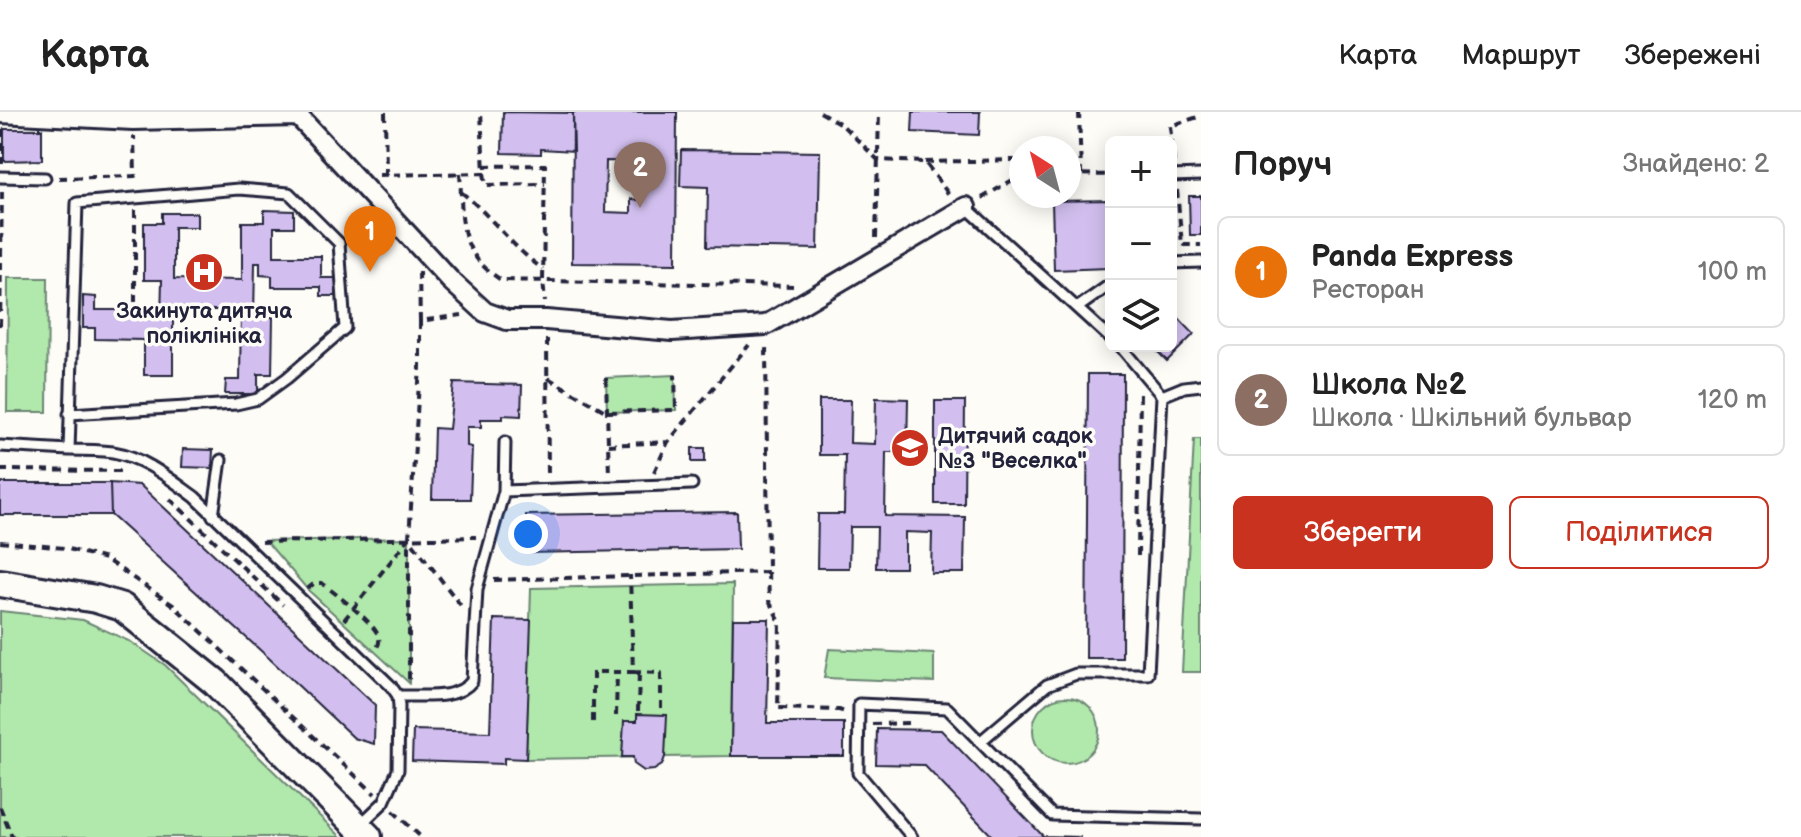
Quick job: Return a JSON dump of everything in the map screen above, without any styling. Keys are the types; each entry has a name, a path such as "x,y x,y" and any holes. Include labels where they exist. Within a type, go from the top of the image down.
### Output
{"street":[{"path":"1,113 133,120 298,116 450,280 485,312 507,320 546,320 672,331 766,325 963,209"},
{"path":"0,583 66,593 122,607 215,682 364,832"}],"lane":[{"path":"1177,176 1201,175"},
{"path":"1,177 45,178"},
{"path":"69,414 236,404 258,399 345,328 339,243 289,193 239,189 77,203 69,414 69,450"},
{"path":"963,209 1105,334"},
{"path":"1177,263 1201,262"},
{"path":"1077,308 1105,288"},
{"path":"981,741 1047,685 1076,674 1148,674 1162,396 1125,352"},
{"path":"1162,396 1184,387 1201,385"},
{"path":"398,696 456,694 467,688 474,671 477,589 504,491 505,442"},
{"path":"0,446 115,453 131,457 160,472 195,497 391,686 398,696 398,770 384,802 364,832"},
{"path":"213,516 221,460"},
{"path":"504,491 692,484"},
{"path":"912,837 858,773 859,704 947,708 1052,815 1201,819"}],"path":[{"path":"385,112 386,175"},
{"path":"481,112 486,185 545,184"},
{"path":"820,112 841,124 878,160 1009,160"},
{"path":"877,259 879,112"},
{"path":"1079,112 1080,136"},
{"path":"0,326 1,113"},
{"path":"1171,136 1170,126 1201,116"},
{"path":"134,141 135,306"},
{"path":"925,162 963,209 1009,182"},
{"path":"484,166 545,165 543,280 548,378 548,489"},
{"path":"460,173 464,239 487,270 501,280 780,284 824,290"},
{"path":"353,176 484,173"},
{"path":"1081,174 1105,175"},
{"path":"57,178 135,176"},
{"path":"461,192 483,208 531,261 543,269"},
{"path":"1177,207 1182,245 1201,245"},
{"path":"410,695 409,538 420,367 418,246"},
{"path":"420,321 485,312"},
{"path":"647,486 668,442 766,325"},
{"path":"766,325 768,572 769,601 780,622 778,708 839,710 872,723"},
{"path":"548,378 607,412 676,410 675,375"},
{"path":"606,378 610,487"},
{"path":"1138,565 1140,379"},
{"path":"608,445 668,442"},
{"path":"0,470 129,471"},
{"path":"160,489 285,607"},
{"path":"243,543 490,537"},
{"path":"343,621 409,538"},
{"path":"409,538 475,625"},
{"path":"480,580 768,572"},
{"path":"630,575 638,711"},
{"path":"309,587 322,583 353,609 378,634 380,642 376,649"},
{"path":"593,722 593,672 661,673 661,708"},
{"path":"616,716 617,672"},
{"path":"0,807 12,837"}],"green space":[{"path":"8,278 48,278 47,412 7,412"},
{"path":"675,375 676,410 607,412 606,378"},
{"path":"1194,439 1201,439 1201,672 1182,672"},
{"path":"409,538 409,683 307,589 266,541"},
{"path":"733,584 731,756 526,759 531,588"},
{"path":"0,611 83,620 131,642 165,665 341,837 0,837"},
{"path":"829,649 934,654 934,682 824,678"},
{"path":"1060,697 1072,697 1084,702 1094,712 1099,730 1097,743 1084,758 1072,763 1060,763 1048,758 1038,748 1033,736 1033,724 1038,712 1048,702"}],"building":[{"path":"503,112 573,113 574,151 541,149 541,154 502,153"},
{"path":"573,112 677,112 676,264 572,263","holes":["606,161 638,162 638,200 631,199 631,213 605,212"]},
{"path":"913,112 980,112 979,135 912,132"},
{"path":"4,129 42,129 42,160 4,161"},
{"path":"681,150 820,152 818,249 707,247 708,187 680,186"},
{"path":"1189,196 1201,196 1201,235 1190,235"},
{"path":"1105,200 1105,268 1054,270 1052,208 1081,208 1081,201"},
{"path":"264,210 294,211 294,227 274,227 274,256 321,256 321,278 336,278 336,296 321,296 321,287 272,287 272,276 260,275 260,263 255,263 254,317 273,317 272,374 258,374 258,394 225,394 226,380 240,380 241,310 173,310 173,375 144,375 144,340 95,339 95,328 83,328 83,296 96,297 96,310 141,310 141,318 161,318 162,280 144,280 144,223 162,223 162,213 197,213 197,227 174,227 174,279 242,280 242,222 264,222"},
{"path":"1177,316 1194,334 1177,351"},
{"path":"1158,352 1176,352 1167,361"},
{"path":"1088,374 1123,374 1122,658 1086,658"},
{"path":"454,383 522,385 521,416 481,419 481,427 467,427 467,446 472,447 470,499 432,499 434,428 449,429"},
{"path":"876,398 908,399 907,452 886,452 885,516 965,517 964,573 931,573 932,533 905,532 905,568 876,568 877,527 850,527 849,568 817,568 818,514 844,514 845,455 819,455 819,400 851,400 850,443 875,444"},
{"path":"935,401 965,401 964,504 935,504"},
{"path":"692,448 705,448 705,462 692,462"},
{"path":"183,449 213,450 212,468 182,467"},
{"path":"0,483 110,483 111,515 0,515"},
{"path":"110,483 140,485 375,705 374,744 354,738 111,515"},
{"path":"737,512 738,549 527,553 526,515"},
{"path":"494,619 531,620 526,759 504,758 504,764 412,761 413,730 490,732"},
{"path":"733,619 769,619 767,723 844,723 844,756 731,756"},
{"path":"637,714 667,715 665,757 662,765 654,770 644,771 634,764 633,757 622,757 624,721 637,721"},
{"path":"877,729 941,730 1043,836 1081,837 993,837 924,765 876,764"}],"place":[{"name":"Школа №2","path":"640,208"},
{"name":"Закинута дитяча поліклініка","path":"204,272"},
{"name":"Panda Express","path":"370,272"},
{"name":"Дитячий садок №3 \"Веселка\"","path":"910,448"}]}
